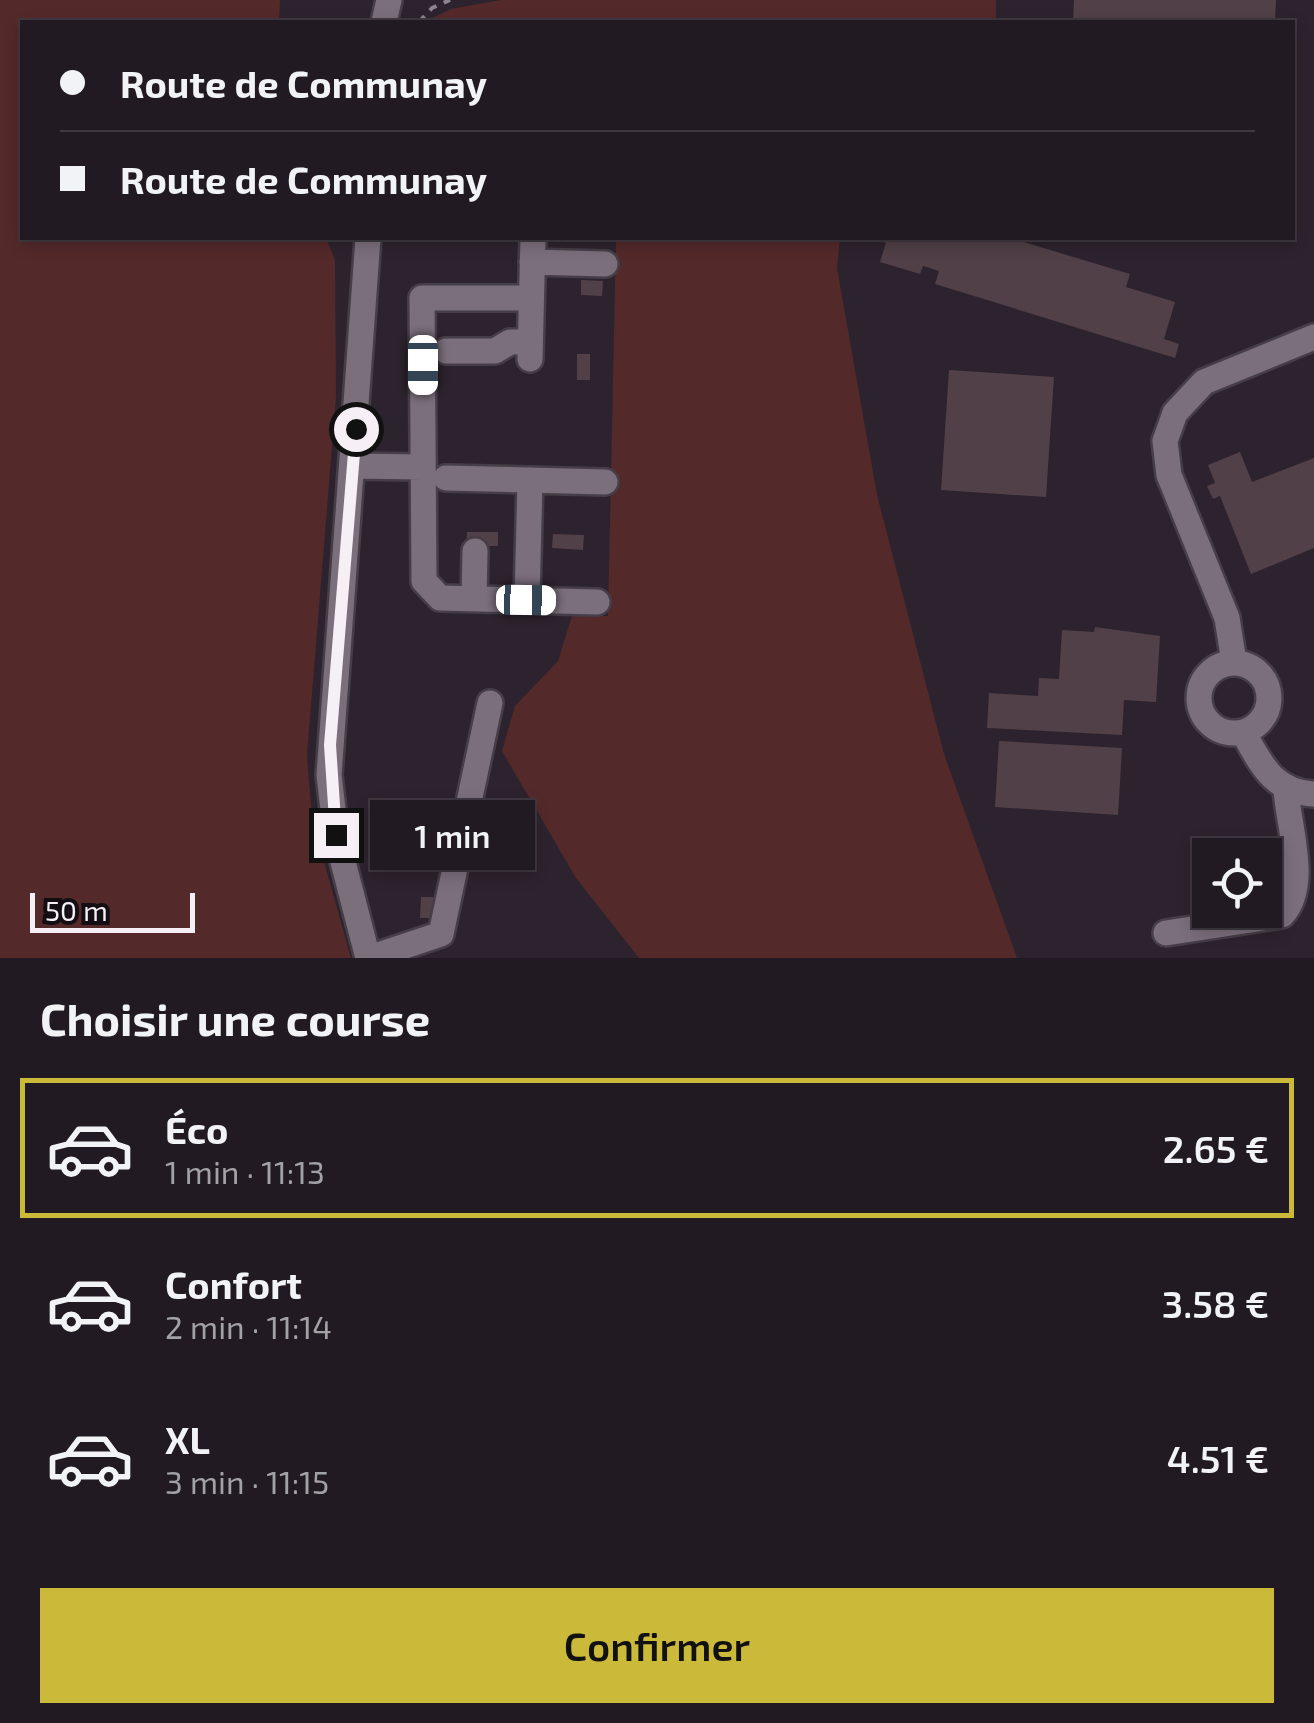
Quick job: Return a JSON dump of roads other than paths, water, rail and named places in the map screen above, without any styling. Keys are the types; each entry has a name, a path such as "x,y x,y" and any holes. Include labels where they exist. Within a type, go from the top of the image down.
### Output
{"street":[{"path":"368,240 330,775 336,835 368,958 441,934 490,703"},
{"path":"446,351 495,351 510,342 530,351 533,250 605,264"},
{"path":"531,298 422,298 435,472 424,581 440,598 597,602"},
{"path":"1234,662 1227,618 1169,476 1165,441 1175,414 1204,382 1314,337"},
{"path":"353,466 605,482"},
{"path":"526,600 530,480"},
{"path":"474,599 475,551"},
{"path":"1234,662 1263,677 1270,698 1262,719 1244,732 1220,731 1209,724 1198,703 1203,679 1222,664 1234,662"},
{"path":"1244,732 1264,768 1286,789 1314,794"},
{"path":"1166,933 1282,915 1292,905 1296,869 1286,789"}]}
